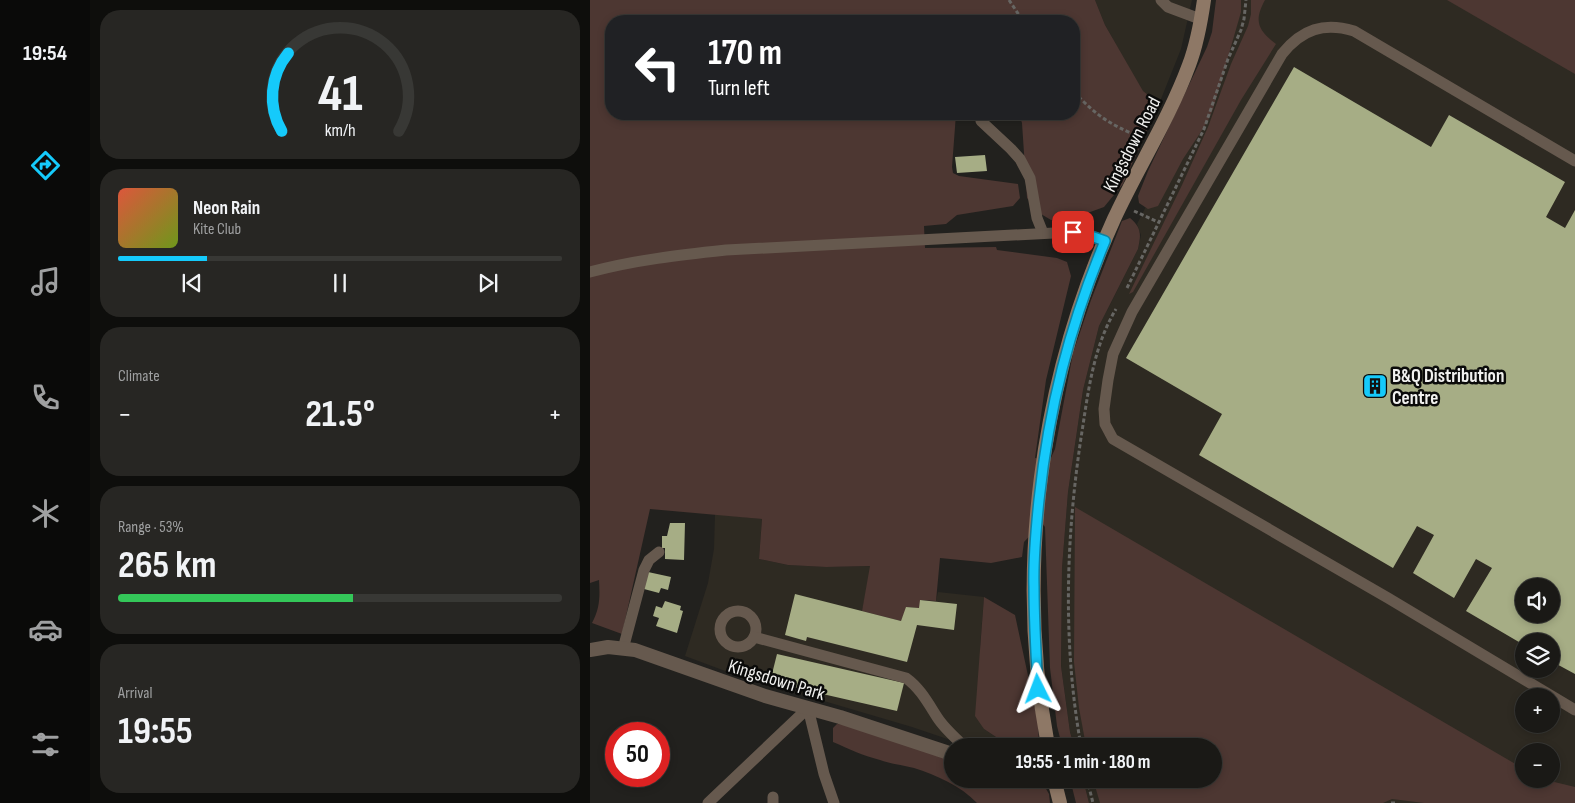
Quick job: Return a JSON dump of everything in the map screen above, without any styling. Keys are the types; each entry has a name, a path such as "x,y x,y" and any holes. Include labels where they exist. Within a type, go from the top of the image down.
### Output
{"main road":[{"name":"Kingsdown Road","path":"1047,738 1038,689 1034,586 1036,533 1042,474 1060,370 1087,283 1121,205 1190,63 1204,0"},
{"path":"1056,788 1060,803"}],"street":[{"name":"Kingsdown Park","path":"590,650 608,647 635,650 673,662 757,694 808,708 944,751"}],"lane":[{"path":"1161,0 1168,7 1200,19"},
{"path":"1575,161 1354,31 1339,26 1324,26 1298,37 1282,54 1132,312 1113,354 1104,409 1105,424 1113,439 1388,598 1575,710"},
{"path":"981,121 1015,154 1030,178 1036,218 1043,233"},
{"path":"590,272 673,255 726,250 1073,232 1105,241"},
{"path":"623,649 644,570 649,560 659,552"},
{"path":"754,637 906,678 922,693 947,729 956,738"},
{"path":"708,803 808,708 824,774 834,803"}],"path":[{"path":"1008,0 1019,15"},
{"path":"1126,290 1204,129 1228,59 1241,30 1246,0"},
{"path":"1080,98 1095,114 1115,126 1153,142"},
{"path":"1121,205 1158,222"},
{"path":"1080,738 1070,646 1069,587 1072,513 1079,452 1095,358 1107,324 1117,306"},
{"path":"1089,788 1093,803"},
{"path":"1391,803 1397,803"}],"shaded area":[{"path":"590,0 1095,0 1105,25 1143,91 1159,104 1123,184 1104,207 1071,219 1051,220 1036,211 1027,198 1021,120 1080,120 1080,15 605,15 605,120 956,120 953,173 959,176 1018,184 1020,198 1013,206 957,215 946,224 924,226 925,248 996,247 997,250 1057,258 1067,262 1071,276 1046,380 1035,458 1050,460 1055,449 1073,353 1091,300 1122,221 1130,218 1137,225 1140,236 1138,249 1099,326 1083,390 1068,492 1062,568 1061,666 1072,738 1060,738 1057,726 1050,668 1045,527 1042,523 1024,542 1022,557 991,563 940,558 936,601 921,600 919,608 907,607 901,621 862,611 870,566 826,567 788,565 759,559 762,519 650,509 622,634 592,623 599,602 599,580 590,583"},
{"path":"1095,0 1192,0 1181,49 1159,104 1143,92 1105,25"},
{"path":"1216,0 1241,0 1241,12 1213,109 1208,121 1183,159 1158,206 1148,209 1139,203 1138,196 1207,47 1212,32"},
{"path":"1230,0 1575,0 1575,803 1089,803 1085,788 1222,788 1222,738 1072,738 1070,732 1061,666 1062,568 1068,492 1083,390 1099,326 1138,249 1141,235 1137,224 1174,152"},
{"path":"1251,0 1265,0 1259,13 1259,24 1265,34 1276,44 1241,100 1133,292 1129,294 1208,127 1231,64 1248,26 1251,14"},
{"path":"1447,0 1575,0 1575,74"},
{"path":"1075,507 1515,764 1515,788 1560,788 1560,783 1575,787 1575,803 1424,803 1392,799 1383,803 1100,803 1096,788 1222,788 1222,738 1085,738 1074,662"},
{"path":"715,514 762,519 759,559 788,565 826,567 871,566 862,611 906,607 920,600 936,601 938,592 984,597 980,648 984,729 998,738 944,738 736,675 685,656 708,583 714,549"},
{"path":"984,597 1015,615 1038,722 1039,738 998,738 984,729 975,716"},
{"path":"837,724 854,725 944,755 944,780 914,768 888,763 833,742 833,728"},
{"path":"959,788 1046,788 1049,794 1050,803 977,803"},
{"path":"1072,788 1085,788 1089,803 1076,803"}],"building":[{"name":"B&Q Distribution Centre","path":"1294,67 1431,147 1449,115 1565,182 1546,217 1565,228 1575,210 1575,674 1560,666 1560,633 1515,633 1515,640 1466,611 1492,568 1476,559 1454,598 1413,573 1434,535 1417,526 1393,568 1199,455 1222,414 1126,358"},
{"path":"985,155 987,171 957,173 955,157"},
{"path":"670,523 685,523 684,560 665,559 665,548 662,548 662,536 667,536"},
{"path":"648,572 671,577 668,590 661,588 659,593 644,589"},
{"path":"795,594 901,621 906,607 919,608 920,600 957,604 954,630 917,625 907,662 807,637 806,641 785,635"},
{"path":"665,601 681,606 680,610 683,611 677,633 656,626 659,618 653,616 656,606 662,608"},
{"path":"777,654 904,683 897,711 770,682"}],"place":[{"name":"B&Q Distribution Centre","path":"1375,386"}],"route":[{"path":"1038,689 1034,586 1036,533 1050,420 1060,370 1072,328 1087,283 1105,241 1073,232"}]}
